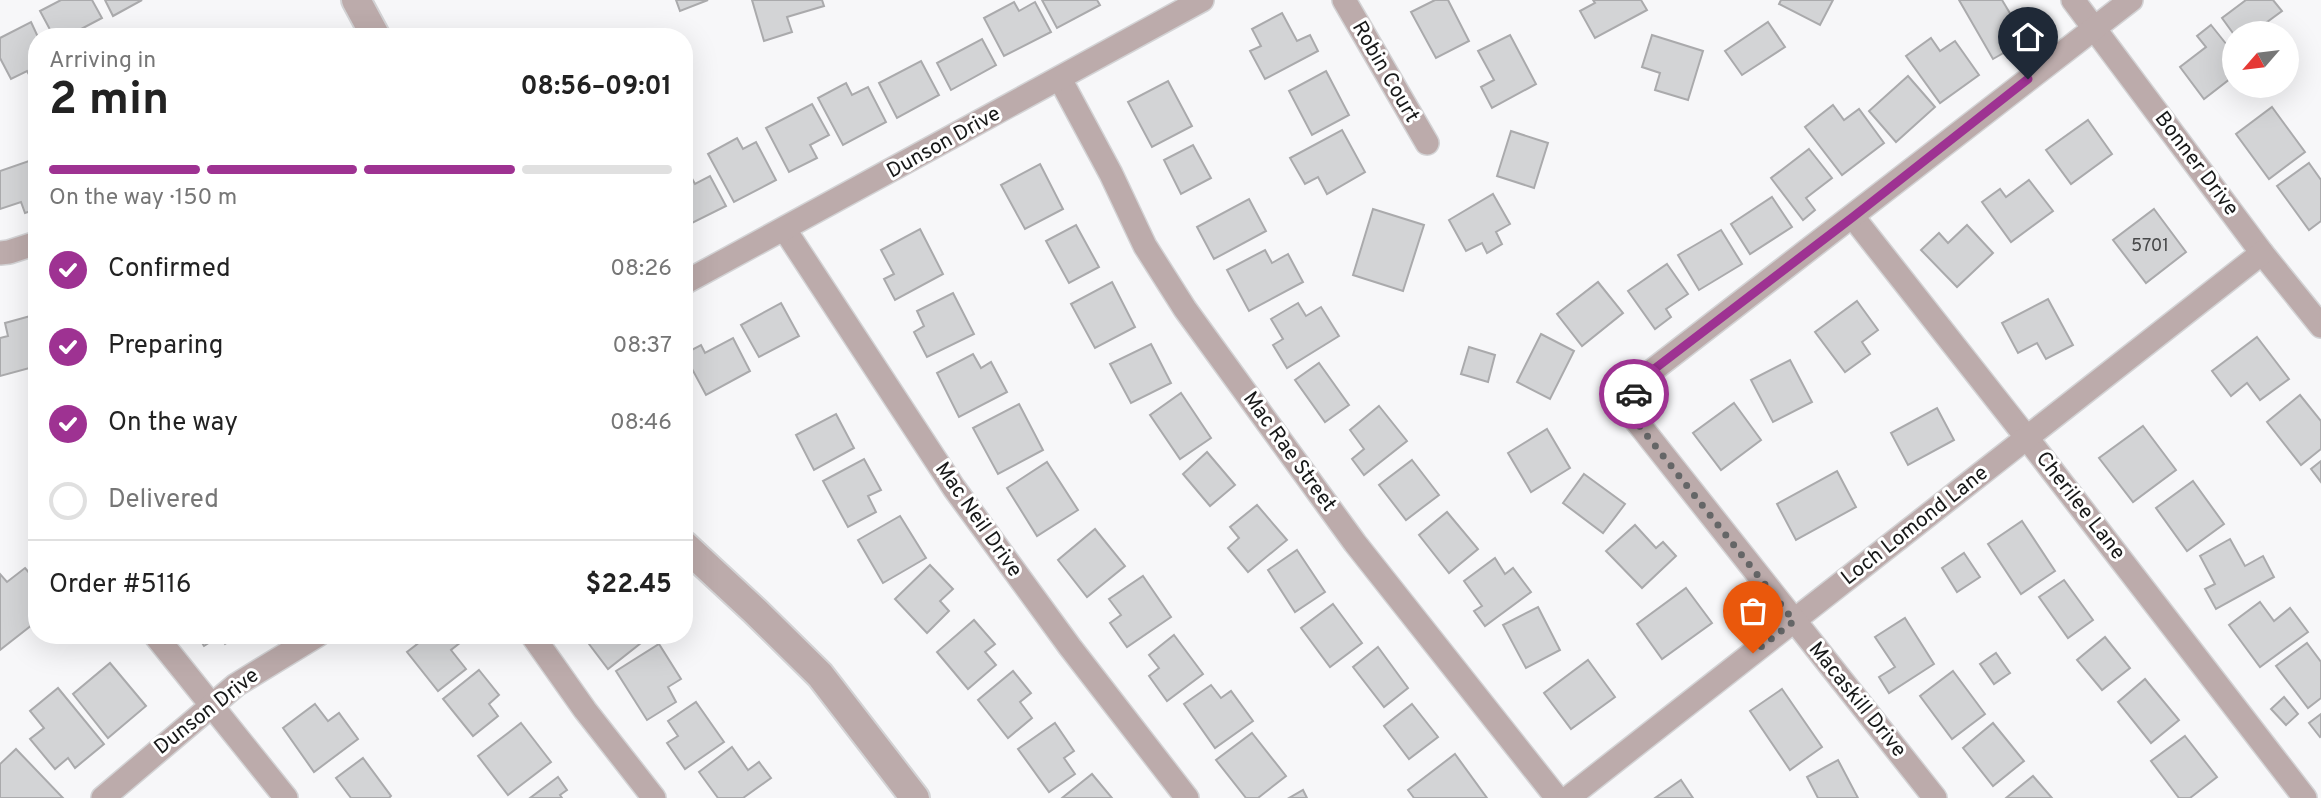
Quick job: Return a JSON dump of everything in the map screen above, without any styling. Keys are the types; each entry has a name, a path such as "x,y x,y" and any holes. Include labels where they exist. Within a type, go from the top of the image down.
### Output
{"street":[{"path":"356,0 371,28"},
{"name":"Dunson Drive","path":"693,279 1202,0"},
{"name":"Robin Court","path":"1344,0 1427,144"},
{"name":"Bonner Drive","path":"2073,0 2321,326"},
{"path":"1853,217 2131,0"},
{"name":"Mac Rae Street","path":"1060,79 1146,246 1185,309 1355,543 1557,798"},
{"name":"Macaskill Drive","path":"1853,217 1653,370 1628,402 1630,414 1935,798"},
{"name":"Cherilee Lane","path":"1853,217 2305,798"},
{"name":"Mac Neil Drive","path":"785,230 954,488 1070,647 1187,798"},
{"path":"0,253 28,246"},
{"name":"Loch Lomond Lane","path":"1568,798 2263,253"},
{"path":"693,554 820,675 915,798"},
{"path":"162,644 286,798"},
{"name":"Dunson Drive","path":"103,798 236,685 303,644"},
{"path":"538,644 654,798"}],"building":[{"path":"61,0 92,0 102,18 83,28 49,28 40,11"},
{"path":"105,0 142,0 113,16"},
{"path":"676,0 708,0 680,11"},
{"path":"752,0 822,0 824,6 787,17 792,32 764,41"},
{"path":"1042,0 1097,0 1100,5 1057,28"},
{"path":"1435,0 1448,0 1469,41 1436,58 1411,12"},
{"path":"1593,0 1641,0 1647,10 1595,38 1580,11 1595,3"},
{"path":"1781,0 1833,0 1820,25 1779,4"},
{"path":"1959,0 2002,0 2026,40 1993,59"},
{"path":"2246,0 2273,0 2282,11 2268,21 2224,21 2222,18"},
{"path":"1014,2 1019,11 1035,2 1051,32 1004,56 984,18"},
{"path":"1282,13 1297,41 1310,35 1318,51 1265,79 1250,51 1261,46 1252,29"},
{"path":"31,22 34,28 28,28 28,73 11,79 0,58 0,38"},
{"path":"1768,22 1785,47 1742,75 1725,51"},
{"path":"2211,25 2222,39 2222,85 2204,99 2180,67 2206,47 2197,36"},
{"path":"1510,35 1536,84 1492,108 1481,87 1494,80 1478,51"},
{"path":"1652,35 1703,51 1688,100 1655,90 1660,73 1642,67"},
{"path":"1931,38 1940,51 1955,41 1979,75 1940,103 1906,56"},
{"path":"982,39 996,65 951,90 937,63"},
{"path":"921,61 939,95 897,118 879,83"},
{"path":"1326,71 1349,115 1312,135 1289,91"},
{"path":"1908,76 1935,107 1896,142 1869,111"},
{"path":"1168,81 1192,126 1152,147 1128,102"},
{"path":"846,83 852,95 868,87 886,122 843,145 818,98"},
{"path":"812,104 829,135 810,145 817,158 789,172 766,128"},
{"path":"1833,105 1844,120 1859,109 1884,143 1842,175 1805,127"},
{"path":"2272,107 2305,152 2269,179 2236,134"},
{"path":"2088,120 2112,154 2071,184 2046,150"},
{"path":"1342,130 1365,172 1327,194 1318,177 1305,184 1290,158"},
{"path":"1511,131 1548,143 1534,188 1497,176"},
{"path":"737,138 743,149 756,142 776,180 734,202 708,154"},
{"path":"1193,145 1211,178 1181,194 1164,160"},
{"path":"1809,149 1832,178 1806,198 1815,210 1803,220 1771,178"},
{"path":"28,161 28,212 25,213 21,202 0,209 0,171"},
{"path":"2309,163 2321,180 2321,221 2309,230 2277,186"},
{"path":"1040,164 1063,209 1025,229 1001,185"},
{"path":"710,176 726,206 693,222 693,180 695,184"},
{"path":"2029,180 2053,211 2011,242 1982,202 2000,189 2006,197"},
{"path":"1493,194 1510,224 1496,232 1502,244 1487,253 1482,243 1466,251 1449,220"},
{"path":"1772,197 1792,227 1750,254 1731,224"},
{"path":"1249,199 1266,231 1214,259 1197,227"},
{"path":"1373,209 1424,225 1403,291 1353,275"},
{"path":"2154,209 2186,252 2146,283 2113,240"},
{"path":"1076,225 1099,267 1069,283 1046,241"},
{"path":"1967,225 1993,253 1957,287 1921,250 1939,233 1948,243"},
{"path":"920,229 943,274 895,300 884,279 894,274 881,250"},
{"path":"1721,230 1742,264 1699,290 1678,255"},
{"path":"1265,250 1272,263 1288,254 1303,282 1249,311 1227,270"},
{"path":"1667,264 1688,294 1666,309 1671,317 1655,329 1628,291"},
{"path":"1112,282 1135,327 1095,348 1071,304"},
{"path":"1598,282 1623,313 1582,346 1557,314"},
{"path":"953,293 974,334 927,357 914,332 924,326 917,311"},
{"path":"2048,299 2073,345 2046,359 2037,343 2018,353 2002,323"},
{"path":"1857,301 1878,330 1862,342 1870,354 1845,372 1815,332"},
{"path":"781,303 799,336 759,357 741,325"},
{"path":"1298,303 1306,316 1321,307 1339,336 1287,368 1273,345 1283,339 1271,319"},
{"path":"28,317 28,368 0,376 0,338 8,336 5,323"},
{"path":"1541,334 1574,351 1550,399 1517,382"},
{"path":"2257,337 2289,379 2260,400 2247,383 2231,396 2212,371"},
{"path":"733,338 750,371 706,395 693,371 693,349 701,345 705,353"},
{"path":"1151,344 1171,383 1131,403 1110,364"},
{"path":"1469,347 1495,355 1488,382 1461,374"},
{"path":"973,354 981,368 991,362 1007,392 959,417 937,373"},
{"path":"1790,360 1812,402 1773,422 1751,380"},
{"path":"1319,363 1349,405 1325,422 1295,380"},
{"path":"1181,393 1211,438 1180,459 1150,415"},
{"path":"2300,395 2321,421 2321,449 2301,465 2267,422"},
{"path":"1734,403 1761,440 1721,470 1693,433"},
{"path":"1019,404 1043,450 998,474 973,428"},
{"path":"1379,406 1407,441 1364,475 1352,459 1364,449 1350,430"},
{"path":"1937,408 1954,440 1908,465 1891,433"},
{"path":"836,414 854,448 814,470 796,435"},
{"path":"2143,426 2176,470 2133,502 2099,458"},
{"path":"1547,429 1570,468 1531,492 1508,453"},
{"path":"1207,452 1235,485 1210,506 1183,474"},
{"path":"864,459 881,490 868,496 876,512 848,527 823,481"},
{"path":"1412,460 1439,495 1406,520 1379,485"},
{"path":"2321,461 2321,482 2311,469"},
{"path":"1047,462 1078,510 1037,536 1007,488"},
{"path":"1837,471 1856,507 1796,540 1777,504"},
{"path":"1584,474 1625,504 1603,533 1563,503"},
{"path":"2193,481 2224,524 2187,551 2156,508"},
{"path":"1257,505 1287,540 1248,572 1228,548 1239,538 1230,527"},
{"path":"1447,512 1478,549 1449,573 1419,535"},
{"path":"900,516 926,558 883,583 858,540"},
{"path":"2022,521 2055,571 2021,594 1988,544"},
{"path":"1635,525 1656,548 1663,542 1676,556 1642,588 1606,551"},
{"path":"1095,529 1125,566 1087,597 1058,560"},
{"path":"2230,539 2245,566 2263,556 2274,577 2216,609 2205,589 2215,584 2200,556"},
{"path":"1297,550 1325,592 1295,612 1268,570"},
{"path":"1964,553 1980,577 1957,592 1942,568"},
{"path":"1495,558 1505,574 1513,568 1531,592 1485,626 1474,611 1482,606 1464,581"},
{"path":"930,565 953,589 940,601 949,611 927,633 895,599"},
{"path":"25,568 28,572 28,628 0,650 0,574 7,582"},
{"path":"1143,576 1171,617 1127,647 1110,623 1121,615 1109,599"},
{"path":"2064,580 2093,620 2068,638 2039,597"},
{"path":"1686,588 1712,623 1662,659 1637,624"},
{"path":"2260,602 2274,621 2290,608 2308,632 2260,667 2229,625"},
{"path":"1333,604 1362,643 1330,667 1301,628"},
{"path":"1538,607 1560,650 1526,668 1503,625"},
{"path":"1905,618 1934,664 1889,693 1879,677 1895,667 1875,637"},
{"path":"974,620 995,644 985,652 996,665 968,689 937,652"},
{"path":"1174,635 1203,674 1167,701 1149,676 1159,668 1149,655"},
{"path":"2105,637 2130,668 2102,690 2077,660"},
{"path":"2307,643 2321,662 2321,698 2308,708 2276,666"},
{"path":"417,644 459,644 451,650 466,669 438,691 407,652"},
{"path":"589,644 640,644 608,669"},
{"path":"659,644 681,679 668,687 676,702 647,720 616,671"},
{"path":"1378,647 1408,688 1384,707 1353,667"},
{"path":"1996,653 2010,673 1994,684 1980,664"},
{"path":"1588,660 1615,697 1571,729 1544,693"},
{"path":"110,663 146,706 108,738 73,694"},
{"path":"479,670 499,695 489,704 498,716 473,736 443,699"},
{"path":"1013,671 1031,693 1020,702 1032,718 1008,738 978,700"},
{"path":"1953,671 1985,714 1952,739 1920,696"},
{"path":"2145,679 2179,720 2151,743 2118,702"},
{"path":"1211,685 1221,698 1231,691 1253,721 1215,748 1184,704"},
{"path":"58,688 104,744 75,768 68,758 55,769 30,739 44,728 30,711"},
{"path":"1782,689 1822,747 1790,770 1750,711"},
{"path":"2284,697 2298,714 2286,725 2271,709"},
{"path":"696,702 724,742 685,769 667,743 678,736 668,721"},
{"path":"315,704 328,721 339,713 358,739 314,772 283,728"},
{"path":"1412,704 1438,737 1409,759 1384,726"},
{"path":"2321,714 2321,736 2320,737 2309,723"},
{"path":"521,723 551,762 508,795 478,756"},
{"path":"1055,723 1074,751 1064,758 1075,774 1049,792 1018,749"},
{"path":"1993,723 2024,761 1993,786 1963,748"},
{"path":"1252,733 1286,776 1258,798 1246,798 1216,760"},
{"path":"2185,736 2217,777 2190,798 2179,798 2151,761"},
{"path":"732,747 748,770 759,762 771,778 743,798 718,798 699,772"},
{"path":"16,749 63,798 0,798 0,764"},
{"path":"1455,754 1487,798 1414,798 1408,790"},
{"path":"363,758 391,796 389,798 351,798 336,778"},
{"path":"1838,760 1858,798 1818,798 1807,777"},
{"path":"1092,774 1112,798 1062,798"},
{"path":"2033,776 2052,798 2006,798"},
{"path":"558,777 567,790 560,795 562,798 530,798"},
{"path":"1681,780 1693,798 1655,798"},
{"path":"1303,790 1307,798 1289,798"}],"way so far":[{"path":"1634,394 1628,402 1630,414 1794,621 1753,653"}],"route":[{"path":"1634,394 1653,370 2028,79"}]}
